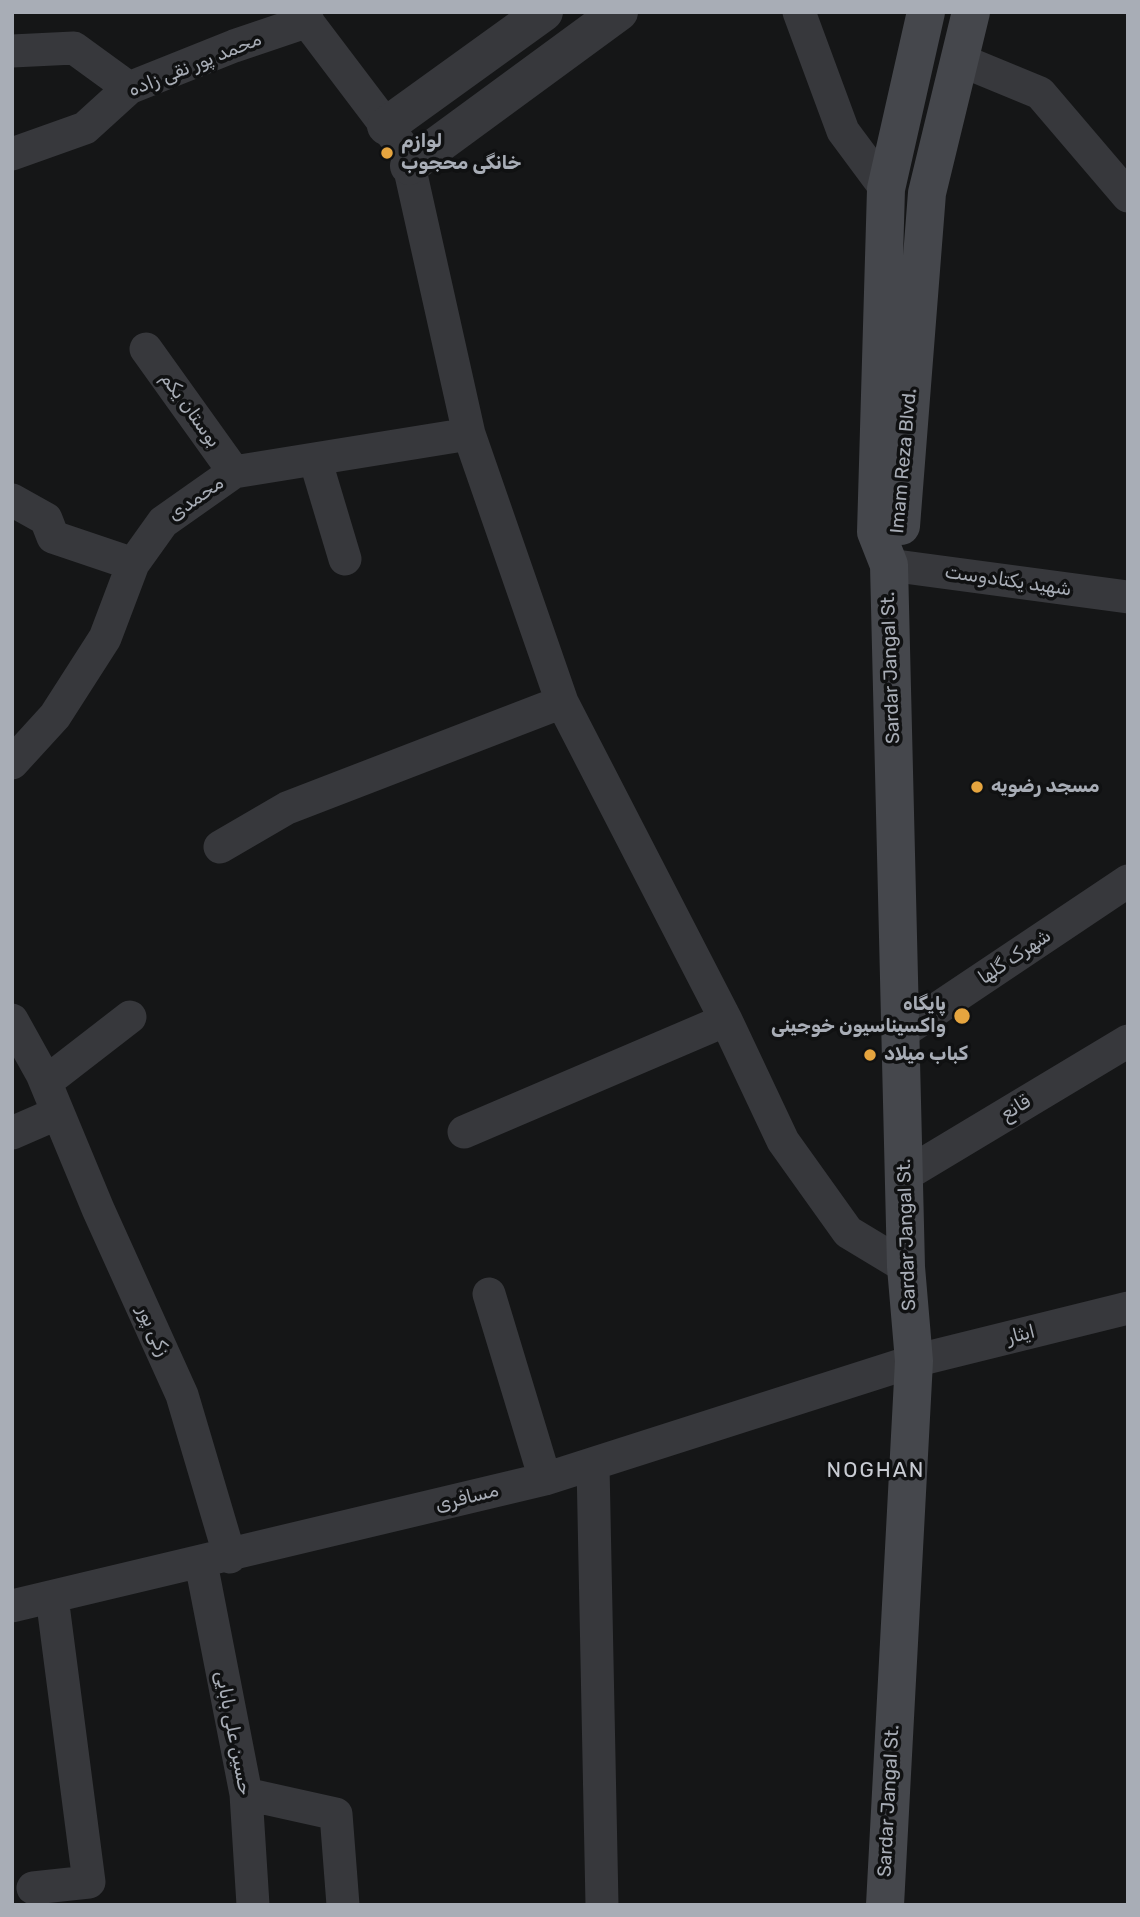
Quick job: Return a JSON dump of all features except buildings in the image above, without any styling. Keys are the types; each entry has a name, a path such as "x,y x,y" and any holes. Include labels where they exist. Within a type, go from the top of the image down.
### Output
{"main road":[{"name":"Imam Reza Blvd.","path":"888,565 876,532 886,189 926,12"},
{"name":"Imam Reza Blvd.","path":"888,565 901,531 927,193 971,12"},
{"path":"917,50 960,60"},
{"path":"886,189 927,193"},
{"name":"Sardar Jangal St.","path":"885,1905 914,1361 906,1267 888,565"}],"street":[{"path":"386,126 544,12"},
{"path":"409,166 619,12"},
{"path":"799,12 843,131 886,189"},
{"path":"313,18 406,152 469,434 562,702 726,1020 783,1141 848,1232 906,1267"},
{"name":"محمد پور نقی زاده","path":"12,154 85,128 129,88 313,18"},
{"path":"12,51 74,48 129,88"},
{"path":"960,60 1040,93 1128,196"},
{"name":"بوستان یکم","path":"146,349 234,472"},
{"name":"محمدی","path":"12,763 55,716 104,638 133,564 163,522 234,472 469,434"},
{"path":"316,459 345,559"},
{"path":"12,500 46,519 53,537 133,564"},
{"name":"شهید یکتادوست","path":"888,565 1128,597"},
{"path":"222,850 287,807 562,702"},
{"name":"شهرک گلها","path":"901,1033 1128,881"},
{"path":"46,1082 130,1017"},
{"name":"زکی پور","path":"12,1020 46,1082 182,1395 215,1560"},
{"path":"464,1132 726,1020"},
{"name":"قانع","path":"905,1175 1128,1041"},
{"path":"12,1133 58,1113"},
{"path":"489,1294 545,1479"},
{"name":"ایثار","path":"914,1361 1128,1308"},
{"name":"مسافری","path":"12,1606 215,1560 545,1479 914,1361"},
{"path":"593,1465 602,1905"},
{"name":"حسین علی بابایی","path":"215,1560 246,1794 253,1905"},
{"path":"33,1888 89,1882 52,1597"},
{"path":"246,1794 336,1814 343,1905"}],"place":[{"name":"لوازم خانگی محجوب","path":"387,153"},
{"name":"مسجد رضویه","path":"977,787"},
{"name":"پایگاه واکسیناسیون خوجینی","path":"962,1016"},
{"name":"کباب میلاد","path":"870,1055"}],"district":[{"name":"NOGHAN","path":"876,1471"}]}
